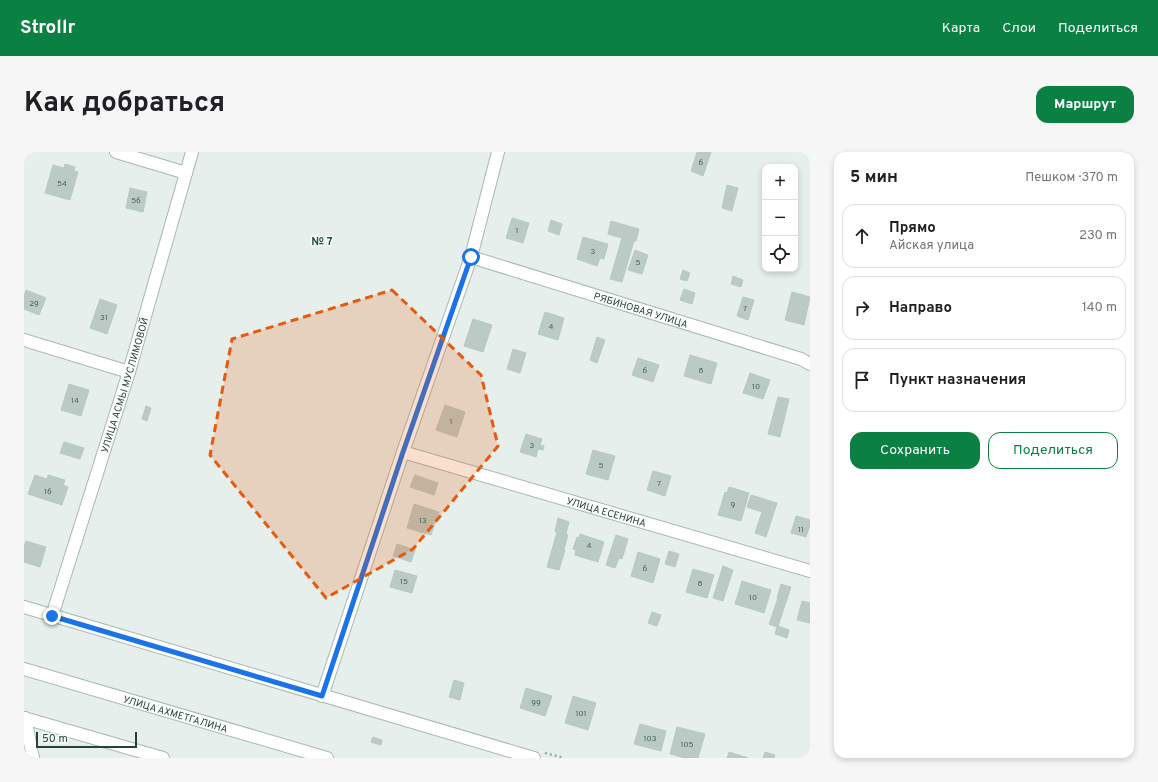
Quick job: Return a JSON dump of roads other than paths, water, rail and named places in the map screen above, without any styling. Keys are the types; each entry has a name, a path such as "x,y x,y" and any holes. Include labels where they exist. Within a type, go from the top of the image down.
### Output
{"street":[{"path":"116,152 186,173"},
{"name":"УЛИЦА АСМЫ МУСЛИМОВОЙ","path":"52,616 129,372 192,152"},
{"path":"322,696 403,452 471,257 498,152"},
{"name":"РЯБИНОВАЯ УЛИЦА","path":"471,257 793,356 810,364"},
{"path":"24,340 129,372"},
{"name":"УЛИЦА ЕСЕНИНА","path":"403,452 810,571"},
{"path":"24,607 534,758"},
{"name":"УЛИЦА АХМЕТГАЛИНА","path":"24,669 327,758"},
{"path":"33,758 24,718 164,758"}],"district":[{"name":"№ 7","path":"322,241"}]}
